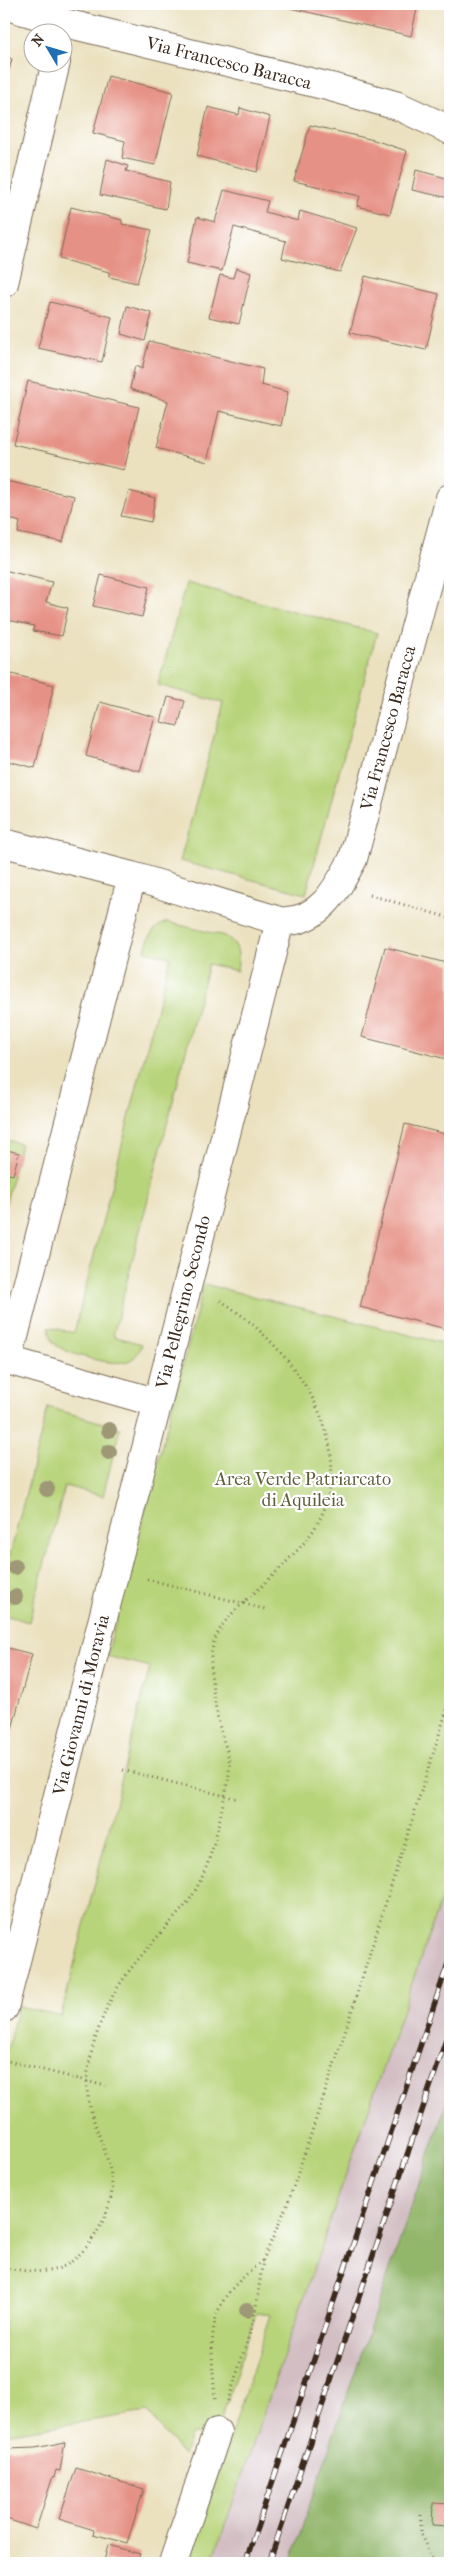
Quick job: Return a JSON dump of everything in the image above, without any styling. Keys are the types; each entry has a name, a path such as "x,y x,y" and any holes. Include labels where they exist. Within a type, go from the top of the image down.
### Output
{"street":[{"name":"Via Francesco Baracca","path":"4,5 46,22"},
{"name":"Via Francesco Baracca","path":"72,31 340,90 398,106 450,130"},
{"path":"4,283 54,72"},
{"name":"Via Francesco Baracca","path":"280,921 292,922 307,917 326,903 338,886 352,859 450,498"},
{"path":"4,842 132,876 280,921"},
{"name":"Via Pellegrino Secondo","path":"132,876 6,1359 158,1403 280,921"},
{"name":"Via Giovanni di Moravia","path":"4,2008 158,1403"},
{"path":"173,2563 217,2432"}],"path":[{"path":"338,886 450,918"},
{"path":"4,2268 38,2271 58,2269 78,2256 108,2213 112,2186 106,2155 96,2130 87,2092 87,2081 97,2037 116,1990 136,1961 191,1899 206,1871 217,1836 229,1762 220,1730 213,1685 212,1650 222,1625 305,1542 320,1520 331,1486 332,1450 317,1407 303,1378 268,1340 236,1310 189,1281"},
{"path":"115,1570 265,1609"},
{"path":"217,2432 254,2320 263,2260 288,2203 304,2156 450,1700"},
{"path":"123,1770 238,1799"},
{"path":"4,2060 106,2086"},
{"path":"217,2432 214,2326 221,2303 239,2280 263,2260"},
{"path":"421,2515 422,2535 434,2563"}],"shaded area":[{"path":"450,1873 450,2093 290,2563 212,2563"}],"green space":[{"path":"186,583 377,633 306,894 180,861 223,703 158,685"},
{"path":"167,922 225,936 230,939 237,951 237,971 208,964 113,1336 142,1344 141,1347 131,1360 121,1362 102,1361 79,1356 61,1349 53,1341 49,1327 74,1333 170,957 145,951 152,933"},
{"path":"4,1139 21,1144 4,1210"},
{"name":"Area Verde Patriarcato di Aquileia","path":"204,1284 450,1345 450,1873 212,2563 188,2563 271,2315 256,2313 217,2432 190,2435 183,2455 147,2412 4,2434 4,2062 18,2006 61,2016 150,1667 107,1656"},
{"path":"48,1407 120,1428 103,1496 65,1486 29,1622 4,1615 4,1578"},
{"path":"450,2093 450,2563 290,2563"}],"building":[{"path":"273,4 418,4 411,36"},
{"path":"4,56 12,59 4,90"},
{"path":"108,76 173,92 155,165 122,158 125,141 93,133"},
{"path":"208,107 239,115 240,108 270,117 257,172 197,156"},
{"path":"310,125 374,140 407,151 390,214 357,206 360,196 294,181"},
{"path":"107,159 128,166 126,171 170,182 166,209 100,195"},
{"path":"416,170 450,179 449,198 412,190"},
{"path":"224,190 268,201 265,212 298,221 300,211 357,228 340,272 282,258 286,241 234,227 222,271 187,263 197,217 215,222"},
{"path":"71,207 122,220 122,224 152,230 137,283 109,277 109,272 59,259"},
{"path":"236,268 251,273 239,324 209,317 220,275 233,278"},
{"path":"365,276 439,294 426,350 350,333"},
{"path":"50,302 112,317 102,362 38,348"},
{"path":"127,306 152,313 145,341 121,334"},
{"path":"149,341 263,369 261,385 288,392 281,426 219,411 207,462 156,448 168,401 130,389 135,366 142,369"},
{"path":"28,381 139,407 124,470 13,444"},
{"path":"6,481 74,496 63,542 18,533 20,522 4,517"},
{"path":"129,491 155,498 151,522 121,516"},
{"path":"4,570 52,582 46,602 68,608 62,636 33,631 34,626 4,619"},
{"path":"101,575 149,587 142,617 93,606"},
{"path":"4,672 54,685 35,768 4,760"},
{"path":"168,697 185,701 178,726 161,722"},
{"path":"100,702 155,717 140,771 86,756"},
{"path":"385,947 450,964 450,1060 362,1037"},
{"path":"405,1124 450,1135 450,1330 360,1307"},
{"path":"7,1150 19,1153 13,1175 4,1173"},
{"path":"4,1647 32,1654 4,1759"},
{"path":"65,2442 60,2471 56,2470 53,2476 36,2529 4,2518 4,2459 7,2449 35,2448"},
{"path":"76,2468 144,2489 127,2543 93,2534 94,2530 59,2519"},
{"path":"433,2503 450,2504 450,2526 432,2525"},
{"path":"108,2545 140,2554 137,2563 104,2561"}],"railway":[{"path":"245,2563 450,1958"},
{"path":"269,2563 450,2028"}]}
